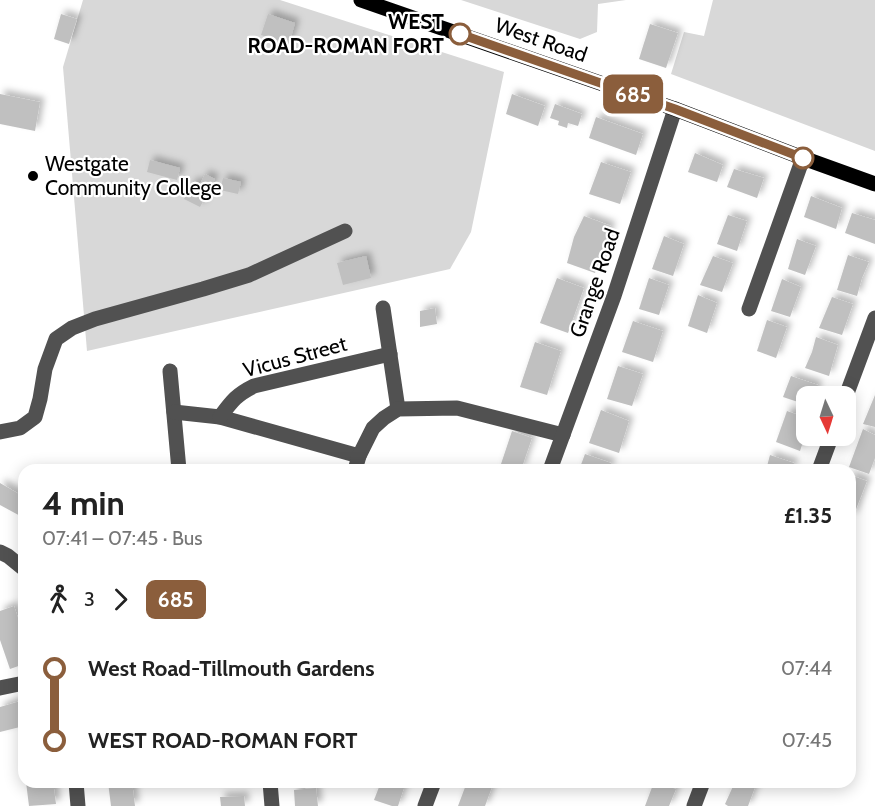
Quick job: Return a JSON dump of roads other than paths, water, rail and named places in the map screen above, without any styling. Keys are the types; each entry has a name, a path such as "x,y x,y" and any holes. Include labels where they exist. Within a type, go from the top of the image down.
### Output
{"main road":[{"name":"West Road","path":"361,0 675,109 875,184"}],"street":[{"name":"Grange Road","path":"552,464 614,296 675,109"},
{"path":"749,309 803,158"},
{"path":"0,432 20,429 34,417 40,399 45,369 56,339 72,328 95,319 249,275 345,231"},
{"path":"383,308 398,410"},
{"path":"850,386 875,318"},
{"name":"Vicus Street","path":"220,417 233,400 254,386 390,354"},
{"path":"170,371 178,464"},
{"path":"174,412 220,417 357,463 373,428 398,410 457,408 563,435"},
{"path":"821,464 828,446"},
{"path":"0,552 18,564"},
{"path":"0,688 18,684"},
{"path":"76,788 78,806"},
{"path":"270,788 272,806"},
{"path":"425,806 432,788"},
{"path":"694,806 701,788"}],"place":[{"name":"WEST ROAD-ROMAN FORT","path":"460,34"},
{"name":"Westgate Community College","path":"33,176"}]}
